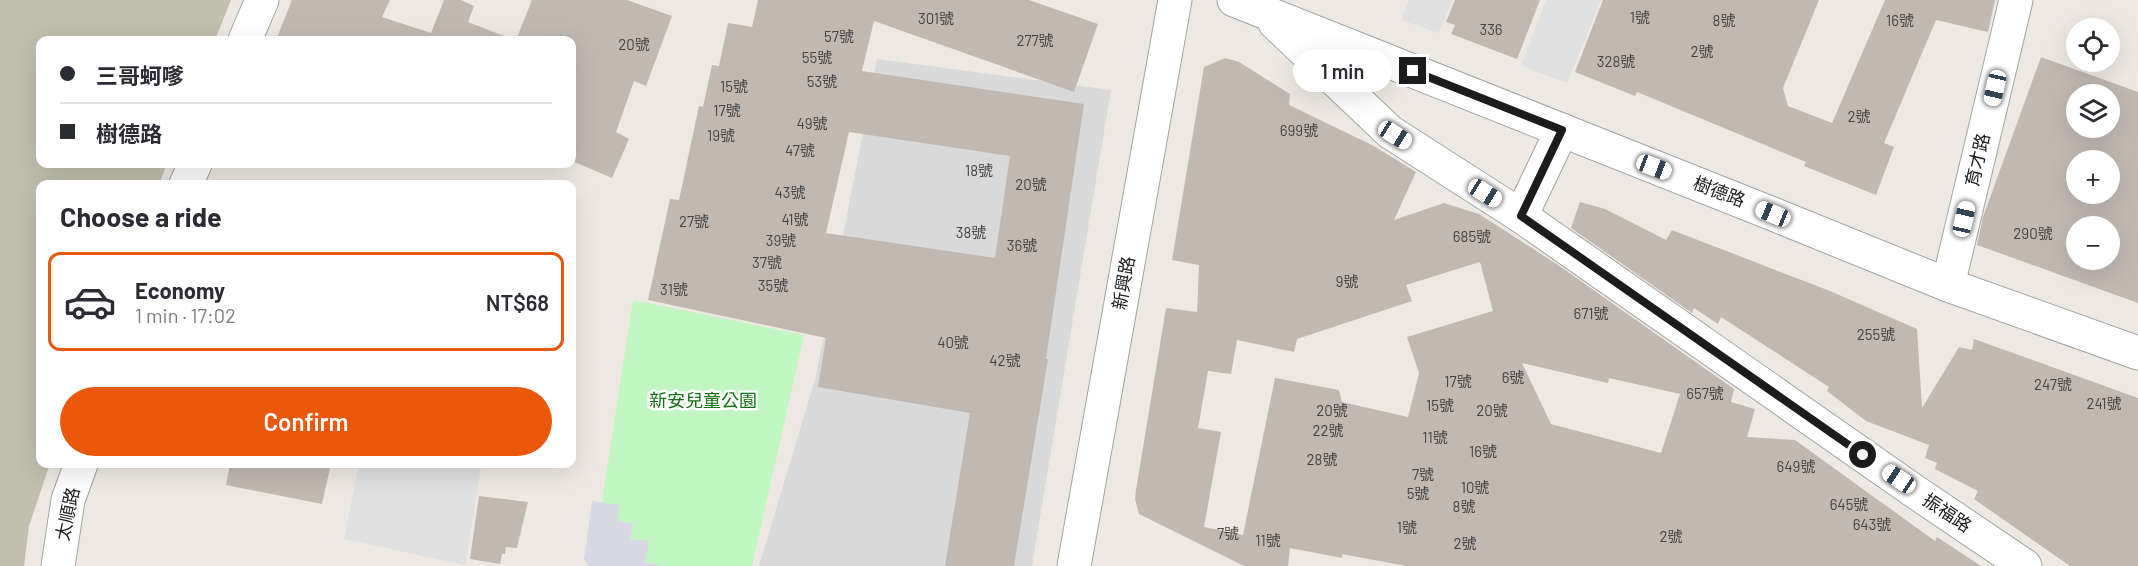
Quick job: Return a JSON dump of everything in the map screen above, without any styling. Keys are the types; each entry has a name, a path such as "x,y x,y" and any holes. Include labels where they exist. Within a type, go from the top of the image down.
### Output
{"street":[{"path":"247,36 262,0"},
{"name":"新興路","path":"1074,566 1175,0"},
{"name":"育才路","path":"1948,285 2016,0"},
{"name":"樹德路","path":"1248,6 1948,285 2138,353"},
{"name":"振福路","path":"1248,6 1390,132 1521,216 2025,566"},
{"path":"1521,216 1562,130"},
{"name":"太順路","path":"58,566 68,500 80,468"}],"shaded area":[{"path":"0,0 231,0 217,36 36,36 36,168 165,168 161,180 36,180 36,468 49,468 29,526 24,566 0,566"},
{"path":"1409,0 1452,0 1439,33 1401,20"},
{"path":"1546,0 1601,0 1567,83 1521,66"},
{"path":"877,59 1111,90 1032,566 759,566 816,376"},
{"path":"358,468 481,468 465,565 344,539"},
{"path":"592,501 620,505 617,520 633,524 630,539 649,541 645,562 663,566 589,566 584,560"}],"green space":[{"name":"新安兒童公園","path":"633,300 804,335 752,566 592,566"}],"building":[{"path":"292,0 390,0 382,17 431,33 444,0 461,0 474,6 468,22 504,36 278,36"},
{"path":"532,0 627,0 672,16 646,86 634,81 616,132 629,139 612,178 576,163 576,36 518,36"},
{"path":"758,0 1029,0 1098,24 1074,92 874,21 862,71 1084,104 1046,359 1048,359 1014,566 945,566 970,413 818,387 826,338 648,300 670,199 679,200 699,106 703,107 712,65 719,66 728,23 752,27","holes":["849,132 1010,156 995,258 826,233"]},
{"path":"1455,0 1540,0 1517,59 1451,34 1455,25 1446,22"},
{"path":"1603,0 1819,0 1783,88 1788,106 1832,123 1885,0 1995,0 1988,32 1936,20 1884,143 1894,147 1876,195 1804,166 1806,162 1637,92 1635,96 1575,72"},
{"path":"2041,57 2066,66 2066,72 2083,72 2116,84 2066,84 2066,138 2120,138 2120,86 2138,92 2138,303 1977,245 1983,217"},
{"path":"1225,58 1239,62 1290,94 1289,105 1374,146 1416,172 1394,220 1444,203 1479,214 1558,265 1734,389 1731,402 1755,409 1747,437 1795,440 1935,541 1937,537 1981,566 1406,566 1342,554 1342,558 1290,548 1288,566 1244,566 1139,514 1135,499 1136,490 1166,308 1197,312 1199,265 1172,260 1204,67","holes":["1480,262 1493,311 1407,337 1419,373 1408,417 1342,402 1339,390 1275,378 1243,535 1204,527 1221,432 1198,428 1208,371 1231,374 1237,340 1294,352 1297,339 1412,301 1406,285","1522,363 1608,383 1609,378 1680,394 1661,453 1551,424"]},
{"path":"1580,202 1605,209 1666,240 1672,230 1830,291 1917,329 1922,408 1959,347 1972,350 1974,339 2138,398 2138,566 2070,566 1974,499 1978,491 1935,469 1937,463 1925,458 1929,445 1866,421 1827,391 1829,387 1721,317 1718,324 1694,308 1692,313 1571,228"},
{"path":"229,468 330,468 322,504 226,485"},
{"path":"479,496 528,502 517,548 506,547 500,564 470,559"}],"route":[{"path":"1413,71 1562,130 1521,216 1863,455"}]}
